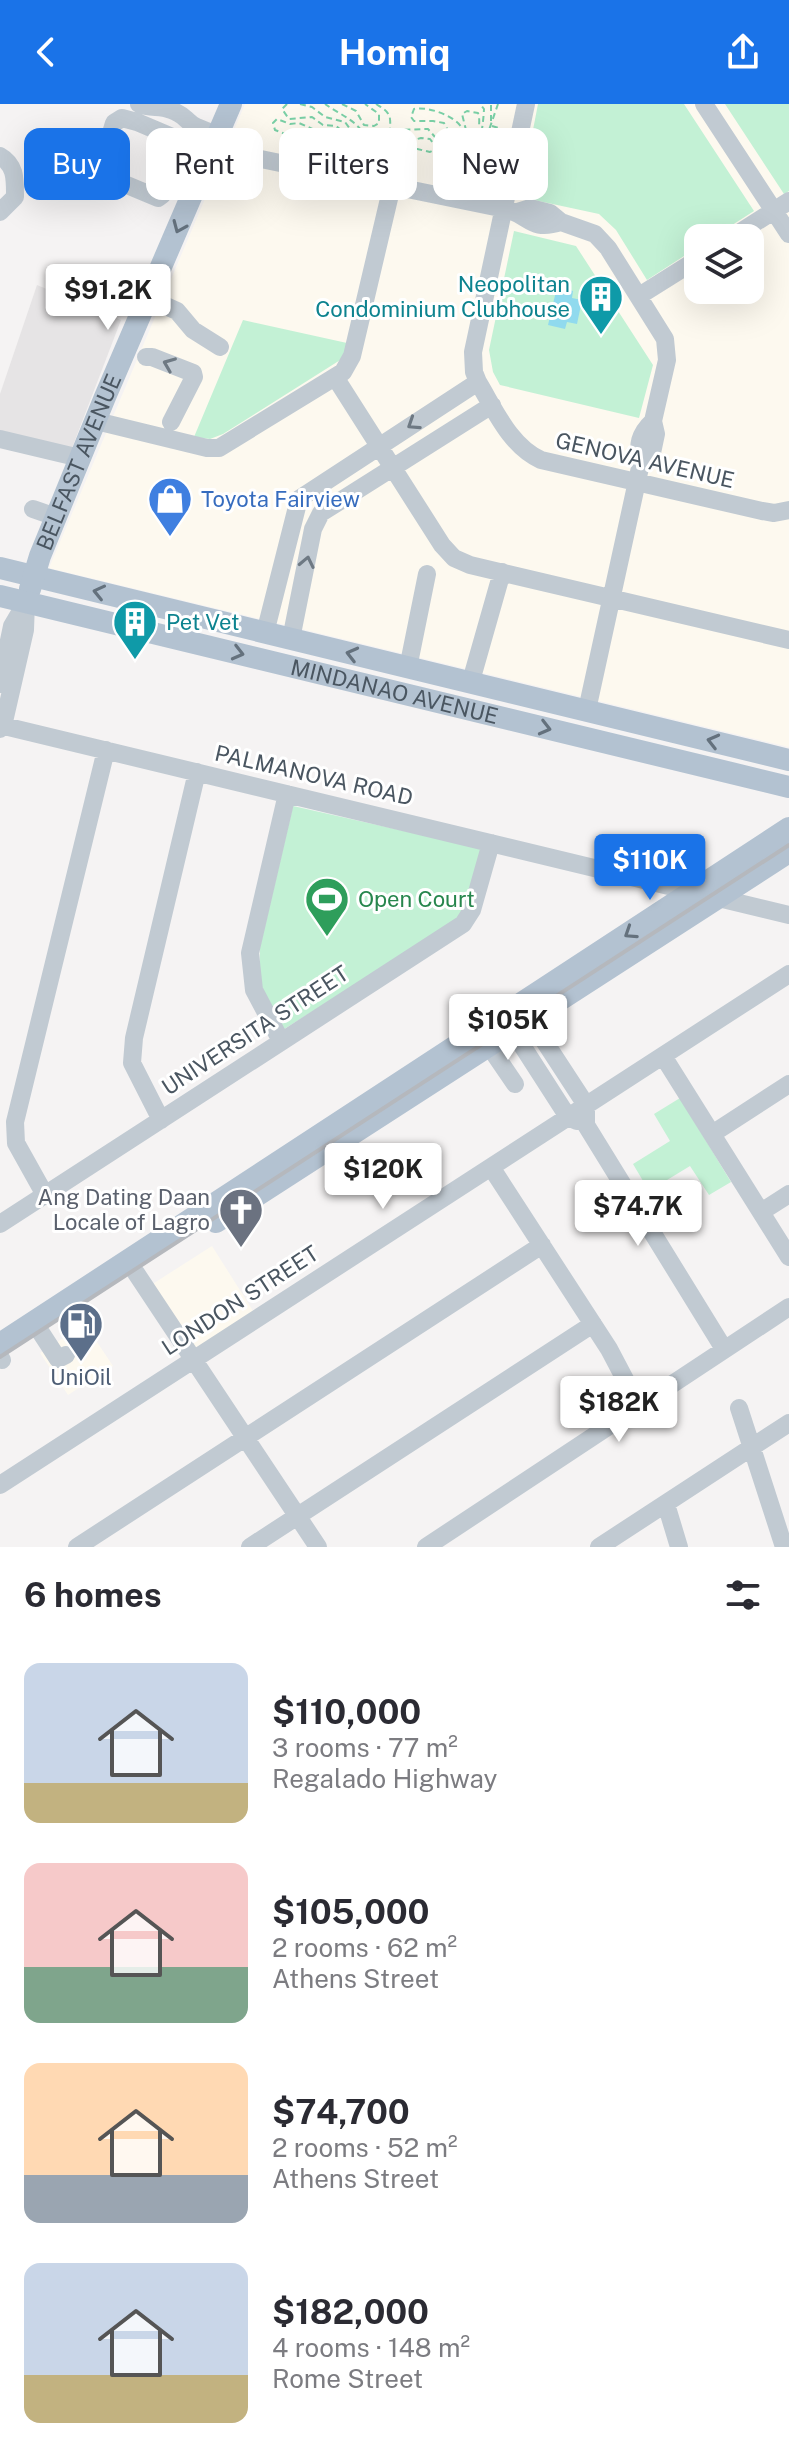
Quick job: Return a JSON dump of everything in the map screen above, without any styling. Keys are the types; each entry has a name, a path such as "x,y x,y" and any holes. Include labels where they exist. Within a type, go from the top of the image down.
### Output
{"main road":[{"name":"BELFAST AVENUE","path":"220,128 231,104"},
{"name":"BELFAST AVENUE","path":"26,602 80,458 190,200"},
{"name":"MINDANAO AVENUE","path":"0,568 789,760"},
{"name":"MINDANAO AVENUE","path":"0,596 785,792"},
{"path":"38,1328 69,1317 139,1265 522,1026 694,891 789,828"},
{"path":"3,1349 522,1026 789,852"}],"street":[{"name":"GENOVA AVENUE","path":"526,104 511,211 474,338 473,361 478,382 514,440 530,455 541,460 762,511 774,513 789,510"},
{"path":"704,104 781,206 789,234"},
{"path":"145,106 169,123 180,127 191,124 195,128"},
{"path":"122,118 185,143 158,198 103,175 100,169 114,123 122,118"},
{"path":"0,156 11,165 15,177 15,197 0,212"},
{"path":"417,191 511,211 526,222 547,227 561,222 595,234 608,248 661,330 668,350 653,421 642,431 638,449 641,463 587,710"},
{"path":"96,421 207,448 219,448 335,377 349,365 352,356 389,200"},
{"path":"753,224 781,206"},
{"path":"639,296 684,268"},
{"path":"148,298 177,311 193,330 220,347"},
{"path":"146,357 193,373 194,377 171,422"},
{"path":"335,377 447,552 462,562 789,640"},
{"path":"265,633 299,499 478,382"},
{"path":"291,639 316,521 329,506 492,405"},
{"path":"0,439 80,458"},
{"path":"33,509 56,517"},
{"path":"471,681 502,572"},
{"path":"408,668 427,574"},
{"path":"0,684 12,626 26,602"},
{"path":"1,726 25,630 26,602"},
{"name":"PALMANOVA ROAD","path":"1,726 789,915"},
{"path":"45,1195 16,1143 15,1122 106,750"},
{"path":"161,1120 132,1063 134,1038 197,772"},
{"path":"281,1041 254,990 250,953 287,794"},
{"name":"UNIVERSITA STREET","path":"0,1224 463,924 472,910 491,843"},
{"name":"LONDON STREET","path":"0,1485 789,974"},
{"path":"522,1026 586,1105 586,1125 724,1349"},
{"path":"522,1026 568,1117 586,1125"},
{"path":"489,1046 515,1084"},
{"path":"663,1056 789,1257"},
{"path":"712,1134 789,1084"},
{"path":"491,1167 593,1324 639,1406"},
{"path":"761,1212 789,1194"},
{"path":"77,1547 542,1245"},
{"path":"139,1265 193,1359 318,1547"},
{"path":"426,1547 789,1307"},
{"path":"38,1328 58,1359 85,1341 69,1317"},
{"path":"250,1547 593,1324"},
{"path":"739,1408 784,1547"},
{"path":"599,1547 789,1423"},
{"path":"666,1504 679,1547"}],"path":[{"path":"287,104 282,109 289,119 312,117 323,125 338,128"},
{"path":"300,104 312,107 325,117 345,122 361,144 370,146 374,143 356,123 344,119 339,111 325,104"},
{"path":"342,104 356,111 364,125 374,126 379,123 379,114 365,104"},
{"path":"376,104 385,109 390,117 388,142 397,154 413,148 430,152 437,148 430,139 421,138 398,144 393,138 398,130 428,129 435,137 443,138 449,132 444,123 414,121 411,117 414,109 421,107 461,124 463,130 460,136 442,151 441,155 448,160 456,157 465,136 462,114 467,111 478,113 480,123 470,154 462,161 462,166 468,169 473,166 483,126 484,109 480,104"},
{"path":"491,104 491,126"},
{"path":"466,201 498,104"},
{"path":"279,132 273,123 277,119 310,128"}],"shaded area":[{"path":"245,104 789,104 789,747 49,568 204,200 263,200 263,128 235,128"},
{"path":"37,285 121,320 72,448 0,432 0,394"},
{"path":"212,1246 255,1314 194,1352 151,1285"},
{"path":"85,1324 113,1366 68,1395 40,1353"}],"green space":[{"path":"538,104 684,104 754,211 734,224 684,224 684,256 647,280 616,230 599,214 534,200 548,200 548,128 533,128"},
{"path":"725,104 789,104 789,191 784,194"},
{"path":"514,231 576,246 653,365 639,418 500,385 493,372 489,350"},
{"path":"243,320 347,343 345,357 223,434 210,439 194,437"},
{"path":"293,806 484,849 459,920 281,1031 259,986 260,947"},
{"path":"680,1098 731,1182 709,1195 690,1166 649,1191 633,1164 670,1141 654,1114"}],"water":[{"path":"557,287 573,291 572,298 582,300 577,324 567,322 565,329 548,325"}],"railway":[{"path":"0,1357 789,845"}],"place":[{"name":"Neopolitan Condominium Clubhouse","path":"601,336"},
{"name":"Toyota Fairview","path":"170,538"},
{"name":"Pet Vet","path":"135,661"},
{"name":"Open Court","path":"327,938"},
{"name":"Ang Dating Daan Locale of Lagro","path":"241,1249"},
{"name":"UniOil","path":"81,1363"}]}
